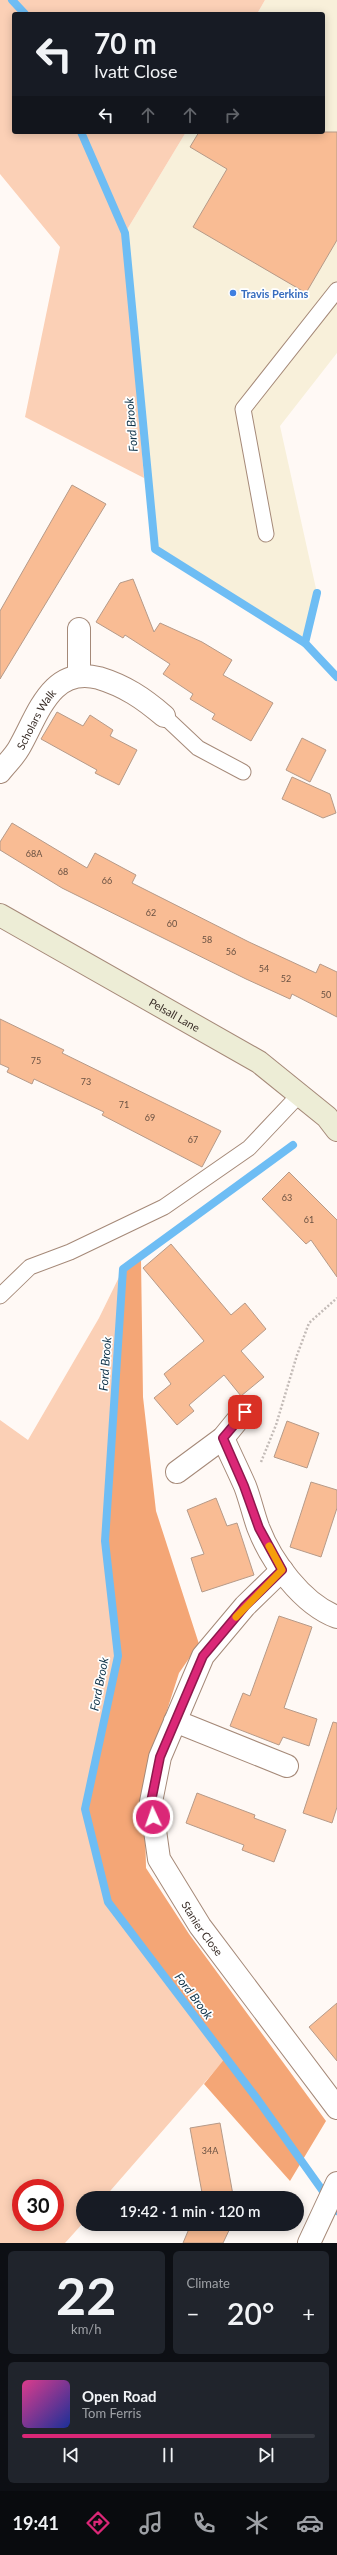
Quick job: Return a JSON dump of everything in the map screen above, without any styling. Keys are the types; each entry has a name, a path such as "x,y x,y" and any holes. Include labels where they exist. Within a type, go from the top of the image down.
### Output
{"main road":[{"name":"Pelsall Lane","path":"0,915 259,1062 327,1117 337,1130"}],"street":[{"path":"79,629 79,675 86,675 119,684 141,696 164,716"},
{"name":"Scholars Walk","path":"0,772 18,750 42,705 57,685 70,677 79,675"},
{"path":"177,1472 223,1438 245,1412"},
{"path":"223,1438 244,1486 259,1528 282,1570 299,1592 329,1614 337,1617"},
{"name":"Stanier Close","path":"282,1570 245,1606 203,1656 160,1757 151,1802 159,1859 200,1926 337,2108"},
{"path":"175,1721 287,1766"},
{"path":"309,2243 337,2183"}],"lane":[{"path":"266,534 243,409 337,290"},
{"path":"164,716 198,748 242,772"},
{"path":"0,1296 30,1267 70,1252 164,1207 249,1148 300,1094"}],"path":[{"path":"244,1486 262,1461 276,1425 297,1355 309,1323 337,1298"}],"shaded area":[{"path":"0,0 265,0 258,12 12,12 12,134 185,134 125,233 144,478 25,417 60,247 0,174"},
{"name":"Travis Perkins","path":"265,0 337,0 337,353 280,426 317,593 305,643 155,549 144,478 125,233 185,134 325,134 325,12 258,12"},
{"path":"141,1259 143,1397 156,1511 199,1644 179,1673 144,1782 146,1868 189,1934 326,2121 290,2181 204,2084 226,2057 108,1902 85,1809 118,1656 105,1541 123,1269"},
{"path":"123,1269 105,1541 102,1545 118,1656 85,1809 108,1902 226,2058 110,2191 76,2191 76,2231 65,2243 0,2243 0,1420 28,1440 99,1318"}],"building":[{"path":"325,132 337,132 337,240 306,293 193,227 227,169 190,147 198,134 325,134"},
{"path":"72,485 106,504 0,679 0,611"},
{"path":"133,579 154,632 160,623 202,642 232,660 223,675 273,703 251,741 212,719 215,714 190,699 193,694 163,674 170,664 125,635 123,638 96,622 120,583"},
{"path":"57,712 83,726 90,715 113,730 110,736 137,750 119,785 95,773 97,770 41,739"},
{"path":"302,738 326,750 310,782 286,770"},
{"path":"292,777 330,794 336,813 323,818 282,799"},
{"path":"12,823 87,868 95,853 136,875 132,883 249,942 316,973 320,964 337,972 337,1017 292,994 290,999 246,979 62,888 0,850 0,842"},
{"path":"0,1019 64,1050 62,1053 221,1131 202,1167 102,1115 104,1112 34,1079 32,1084 7,1072 9,1068 0,1064"},
{"path":"289,1172 337,1220 337,1277 311,1240 306,1244 262,1199"},
{"path":"171,1244 231,1315 245,1303 266,1329 241,1351 264,1377 241,1396 224,1375 189,1405 194,1411 177,1425 154,1398 171,1384 164,1374 204,1341 143,1268"},
{"path":"287,1421 319,1433 307,1468 274,1457"},
{"path":"311,1482 337,1490 337,1508 321,1557 290,1547"},
{"path":"216,1498 227,1526 237,1523 254,1575 202,1592 191,1558 204,1554 187,1510"},
{"path":"279,1616 312,1627 284,1708 317,1719 309,1746 283,1737 279,1745 230,1726 243,1693 250,1696"},
{"path":"333,1722 337,1723 337,1807 332,1823 303,1813"},
{"path":"197,1793 255,1815 254,1818 286,1830 274,1862 242,1850 244,1845 186,1823"},
{"path":"337,2003 337,2061 309,2027"},
{"path":"220,2123 232,2191 202,2191 190,2128"},
{"path":"188,2231 229,2231 223,2243 183,2243"}],"waterway":[{"name":"Ford Brook","path":"12,0 23,12"},
{"name":"Ford Brook","path":"82,134 125,233 155,549 305,643"},
{"name":"Ford Brook","path":"317,593 305,643 337,677"},
{"name":"Ford Brook","path":"293,1145 123,1269 105,1541 118,1656 85,1809 108,1902 258,2100 337,2211"}],"slow traffic":[{"path":"236,1617 245,1606 282,1570 269,1546"}],"place":[{"name":"Travis Perkins","path":"233,293"}],"route":[{"path":"153,1817 151,1802 160,1757 203,1656 245,1606 282,1570 259,1528 244,1486 223,1438 245,1412"}]}
